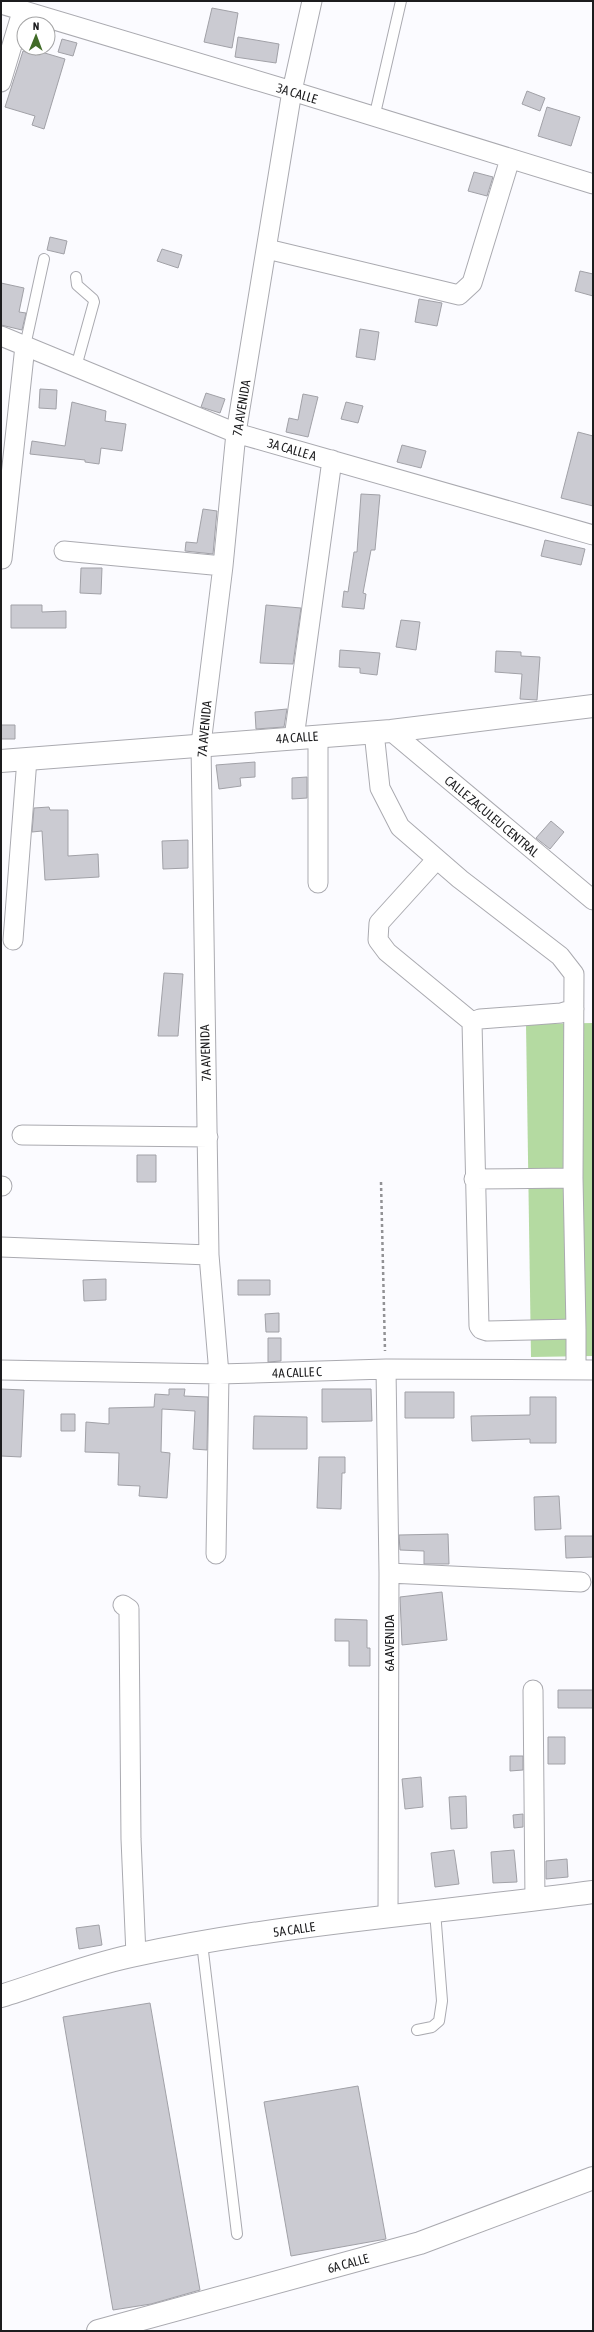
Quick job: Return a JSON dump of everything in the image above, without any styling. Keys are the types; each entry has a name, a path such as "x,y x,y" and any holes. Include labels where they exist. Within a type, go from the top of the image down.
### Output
{"street":[{"name":"7A AVENIDA","path":"216,1554 219,1374 209,1255 201,744 223,566 236,433 292,91 312,1"},
{"name":"3A CALLE","path":"9,6 292,91 374,118 593,184"},
{"path":"1,82 9,6"},
{"path":"267,249 459,295 472,283 510,159"},
{"name":"3A CALLE A","path":"1,336 236,433 593,535"},
{"path":"2,559 25,346"},
{"path":"294,738 332,460"},
{"path":"64,551 223,566"},
{"name":"4A CALLE","path":"1,761 201,744 383,732 593,706"},
{"path":"383,732 380,788 400,827 466,884 560,956 574,974 573,1178 576,1329 585,1370"},
{"name":"CALLE ZACULEU CENTRAL","path":"383,732 593,900"},
{"path":"318,736 318,883"},
{"path":"13,940 27,759"},
{"path":"437,858 379,923 378,940 387,952 472,1022 478,1318 481,1329 576,1329"},
{"path":"472,1022 480,1019 561,1012 574,1009"},
{"path":"22,1135 208,1137"},
{"path":"474,1179 573,1178"},
{"path":"1,1247 209,1255"},
{"name":"4A CALLE C","path":"1,1370 219,1374 386,1369 585,1370"},
{"name":"6A AVENIDA","path":"386,1369 389,1573 388,1916"},
{"path":"389,1573 581,1582"},
{"path":"123,1605 129,1609 130,1614 131,1839 136,1955"},
{"path":"533,1690 535,1900"},
{"name":"5A CALLE","path":"1,1996 136,1955 202,1943 388,1916 535,1900 593,1892"},
{"name":"6A CALLE","path":"98,2331 420,2243 593,2178"}],"lane":[{"path":"374,118 401,1"},
{"path":"25,346 44,259"},
{"path":"76,277 77,285 93,299 94,302 76,367"},
{"path":"417,2030 432,2027 439,2021 442,2000 434,1911"},
{"path":"202,1943 237,2234"}],"path":[{"path":"381,1182 386,1369"}],"green space":[{"path":"593,1023 593,1356 531,1357 526,1024"}],"building":[{"path":"212,8 238,13 232,48 204,42"},
{"path":"238,37 279,44 276,63 235,57"},
{"path":"62,39 77,43 73,56 58,52"},
{"path":"21,56 55,56 65,59 44,129 32,125 35,116 5,107"},
{"path":"527,91 545,98 540,111 522,104"},
{"path":"547,107 580,117 571,146 538,136"},
{"path":"474,172 493,177 487,196 468,191"},
{"path":"50,237 67,241 64,254 47,250"},
{"path":"162,249 182,255 178,268 157,261"},
{"path":"580,271 593,274 593,296 575,291"},
{"path":"1,283 24,288 19,312 26,313 22,330 1,325"},
{"path":"419,299 442,303 437,326 415,322"},
{"path":"360,329 379,332 375,360 356,357"},
{"path":"40,389 57,390 56,409 39,408"},
{"path":"206,393 225,399 220,413 201,407"},
{"path":"303,394 318,397 308,437 286,432 289,418 298,420"},
{"path":"72,402 106,411 105,421 126,424 122,451 101,448 99,464 85,462 85,460 30,454 32,441 65,446"},
{"path":"346,402 363,406 358,423 341,419"},
{"path":"578,432 593,436 593,506 561,498"},
{"path":"402,445 426,451 421,468 397,462"},
{"path":"361,494 380,495 375,550 371,550 363,593 366,594 364,609 342,607 344,591 348,592 354,552 357,552"},
{"path":"203,509 217,511 213,554 185,551 186,542 197,543"},
{"path":"545,540 585,549 581,565 541,556"},
{"path":"81,568 102,568 101,594 80,593"},
{"path":"11,605 42,605 42,612 66,611 66,628 11,628"},
{"path":"266,605 301,608 293,664 260,663"},
{"path":"401,620 420,622 416,650 396,647"},
{"path":"340,650 380,653 377,675 360,673 360,668 339,667"},
{"path":"496,651 521,652 521,656 540,657 537,700 520,699 522,674 495,672"},
{"path":"287,709 284,727 256,729 255,712"},
{"path":"1,725 15,725 15,739 1,739"},
{"path":"255,762 255,777 240,778 241,786 219,789 216,765"},
{"path":"307,777 307,798 292,799 292,778"},
{"path":"49,807 50,810 68,810 68,856 98,854 99,877 45,880 42,831 32,832 34,808"},
{"path":"551,821 564,832 550,849 536,838"},
{"path":"188,840 188,868 163,869 162,841"},
{"path":"164,973 183,974 178,1036 158,1036"},
{"path":"137,1155 156,1155 156,1182 137,1182"},
{"path":"106,1279 106,1300 84,1301 83,1280"},
{"path":"238,1280 270,1280 270,1295 238,1295"},
{"path":"279,1313 279,1332 266,1332 265,1314"},
{"path":"268,1338 281,1338 281,1361 268,1362"},
{"path":"1,1389 24,1390 21,1457 1,1456"},
{"path":"169,1389 185,1389 184,1396 208,1397 207,1450 193,1449 195,1411 162,1409 161,1452 170,1453 167,1498 139,1496 140,1486 118,1485 119,1453 85,1452 86,1422 109,1424 109,1408 154,1407 155,1394 169,1395"},
{"path":"322,1389 371,1389 372,1421 322,1422"},
{"path":"405,1392 454,1392 454,1418 405,1418"},
{"path":"530,1397 556,1397 556,1443 530,1443 530,1439 472,1441 471,1416 530,1415"},
{"path":"61,1414 75,1414 75,1431 61,1431"},
{"path":"254,1416 307,1417 307,1449 253,1449"},
{"path":"319,1457 345,1457 345,1473 342,1473 341,1509 317,1508"},
{"path":"559,1496 561,1529 535,1530 534,1497"},
{"path":"448,1534 449,1564 424,1564 424,1551 400,1550 399,1535"},
{"path":"565,1536 593,1536 593,1557 566,1558"},
{"path":"442,1592 447,1640 402,1645 400,1597"},
{"path":"335,1619 367,1620 367,1648 370,1648 370,1666 349,1666 349,1641 335,1641"},
{"path":"558,1690 593,1690 593,1708 558,1708"},
{"path":"548,1737 565,1737 565,1764 548,1764"},
{"path":"510,1756 523,1756 523,1770 510,1771"},
{"path":"421,1777 423,1807 405,1809 402,1779"},
{"path":"466,1796 467,1828 451,1829 449,1797"},
{"path":"523,1814 523,1827 514,1828 513,1815"},
{"path":"454,1850 459,1884 435,1887 431,1853"},
{"path":"514,1850 517,1882 493,1883 491,1852"},
{"path":"567,1859 568,1877 546,1879 546,1861"},
{"path":"99,1925 102,1945 79,1949 76,1928"},
{"path":"150,2003 200,2290 151,2304 113,2310 63,2017"},
{"path":"358,2086 386,2239 291,2256 264,2102"}]}
